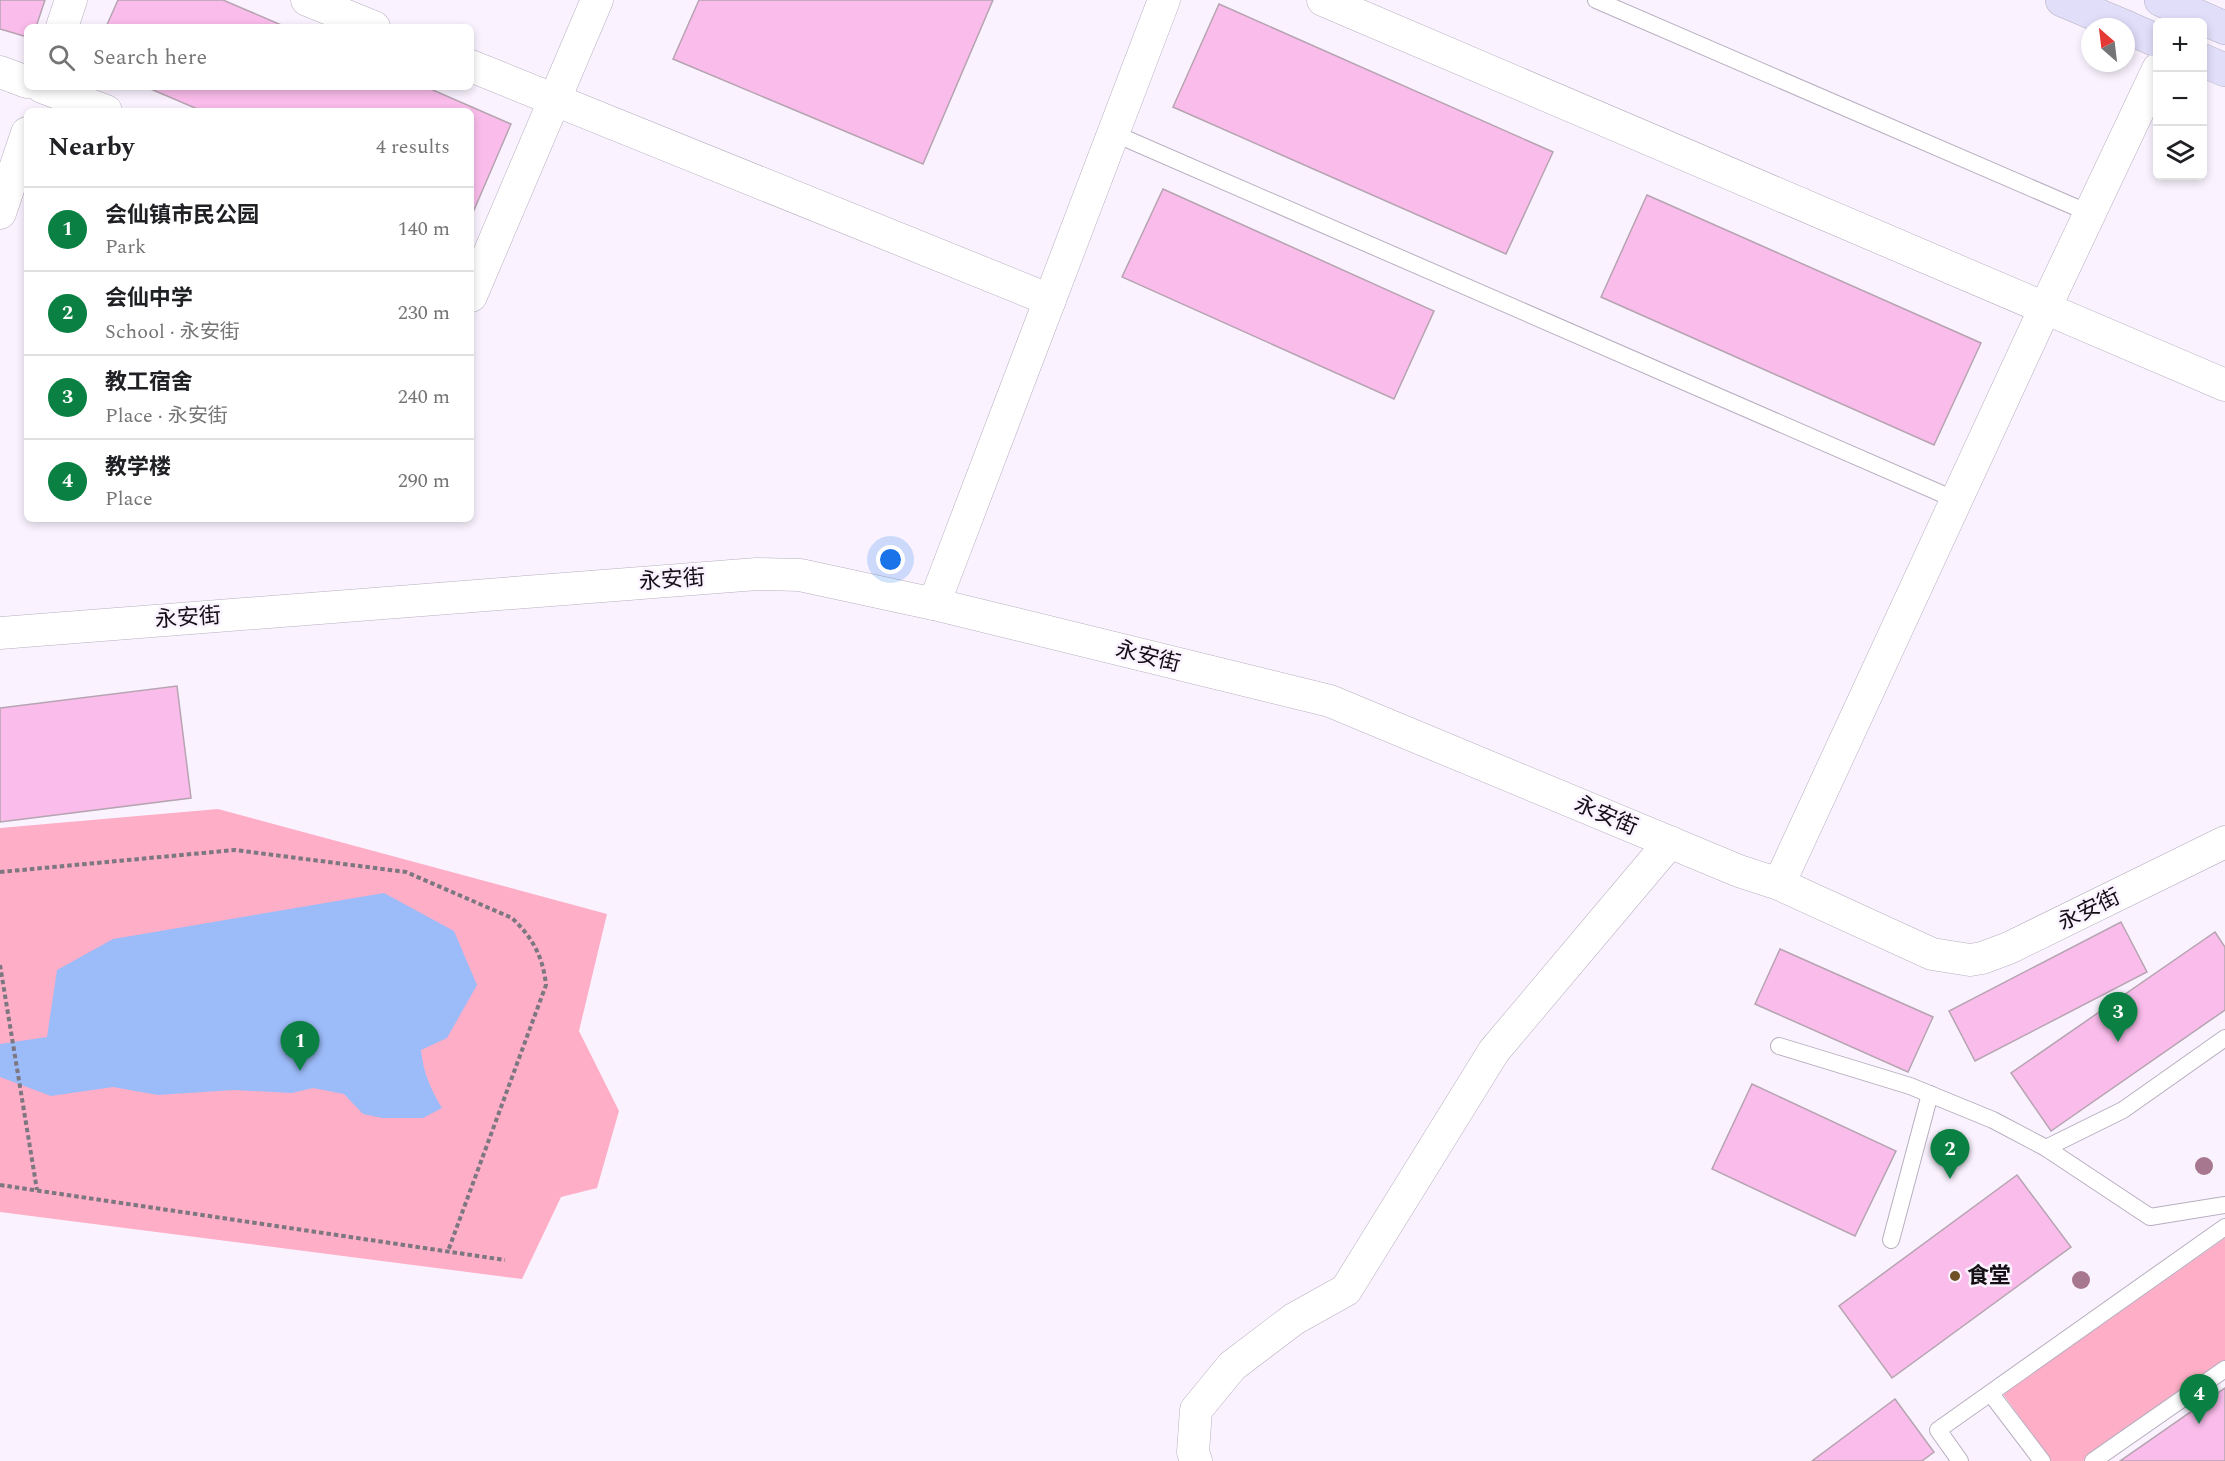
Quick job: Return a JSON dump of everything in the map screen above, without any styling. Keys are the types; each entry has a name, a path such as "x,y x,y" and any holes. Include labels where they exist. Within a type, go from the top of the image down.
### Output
{"street":[{"path":"63,24 71,0"},
{"path":"307,0 367,24"},
{"path":"474,281 480,252 555,100 597,0"},
{"path":"934,604 1164,0"},
{"path":"1323,0 2225,385"},
{"path":"2062,0 2105,18"},
{"path":"2180,8 2225,28"},
{"path":"2135,31 2153,38"},
{"path":"2207,62 2225,70"},
{"path":"474,67 1050,300"},
{"path":"0,72 24,81"},
{"path":"1779,884 2156,72"},
{"path":"35,108 41,90"},
{"path":"50,90 97,108"},
{"path":"0,213 24,142"},
{"name":"永安街","path":"0,633 757,574 800,575 934,604 1330,701 1739,871 1779,884 1932,954 1970,960 2009,948 2225,842"},
{"path":"1196,1461 1193,1452 1196,1410 1232,1366 1294,1320 1346,1290 1494,1051 1670,842"}],"lane":[{"path":"1596,0 2090,213"},
{"path":"1113,133 1956,500"},
{"path":"2046,1148 2123,1110 2225,1038"},
{"path":"1779,1046 1910,1086 1993,1120 2046,1148 2150,1217 2225,1205"},
{"path":"1891,1240 1930,1094"},
{"path":"1960,1461 1938,1430 2225,1227"},
{"path":"2093,1461 2225,1369"},
{"path":"1991,1394 2042,1461"}],"path":[{"path":"0,872 235,850 406,872 512,918 529,936 540,953 546,985 448,1251"},
{"path":"0,965 37,1190"},
{"path":"0,1185 505,1260"}],"shaded area":[{"path":"218,809 607,914 579,1031 619,1111 597,1188 561,1197 522,1279 0,1212 0,828"},
{"path":"2225,1238 2225,1361 2083,1461 2051,1461 2003,1394"}],"water":[{"path":"384,893 454,931 477,985 447,1038 421,1050 428,1080 442,1108 423,1118 382,1118 363,1114 344,1094 313,1088 292,1093 234,1090 158,1095 113,1087 51,1096 0,1077 0,1044 47,1037 57,970 113,939"}],"building":[{"path":"0,0 45,0 37,24 24,24 24,36 0,29"},
{"path":"118,0 223,0 279,24 107,24"},
{"path":"699,0 993,0 923,164 673,59"},
{"path":"1219,4 1553,152 1506,254 1173,107"},
{"path":"153,90 433,90 511,124 474,210 474,108 195,108"},
{"path":"1163,189 1434,311 1394,399 1122,277"},
{"path":"1647,195 1981,343 1934,445 1601,297"},
{"path":"177,686 191,798 0,822 0,708"},
{"path":"2121,922 2147,972 1975,1061 1949,1011"},
{"path":"2215,932 2225,947 2225,1010 2051,1131 2011,1073"},
{"path":"1780,949 1933,1017 1908,1072 1755,1004"},
{"path":"1752,1084 1896,1151 1855,1236 1712,1169"},
{"name":"食堂","path":"2017,1175 2071,1247 1892,1378 1839,1306"},
{"path":"2225,1388 2225,1461 2120,1461"},
{"path":"1895,1399 1934,1452 1922,1461 1812,1461"}],"place":[{"name":"教工宿舍","path":"2118,1042"},
{"name":"会仙镇市民公园","path":"300,1071"},
{"name":"会仙中学","path":"1950,1179"},
{"name":"食堂","path":"1955,1276"},
{"name":"教学楼","path":"2199,1424"}]}
